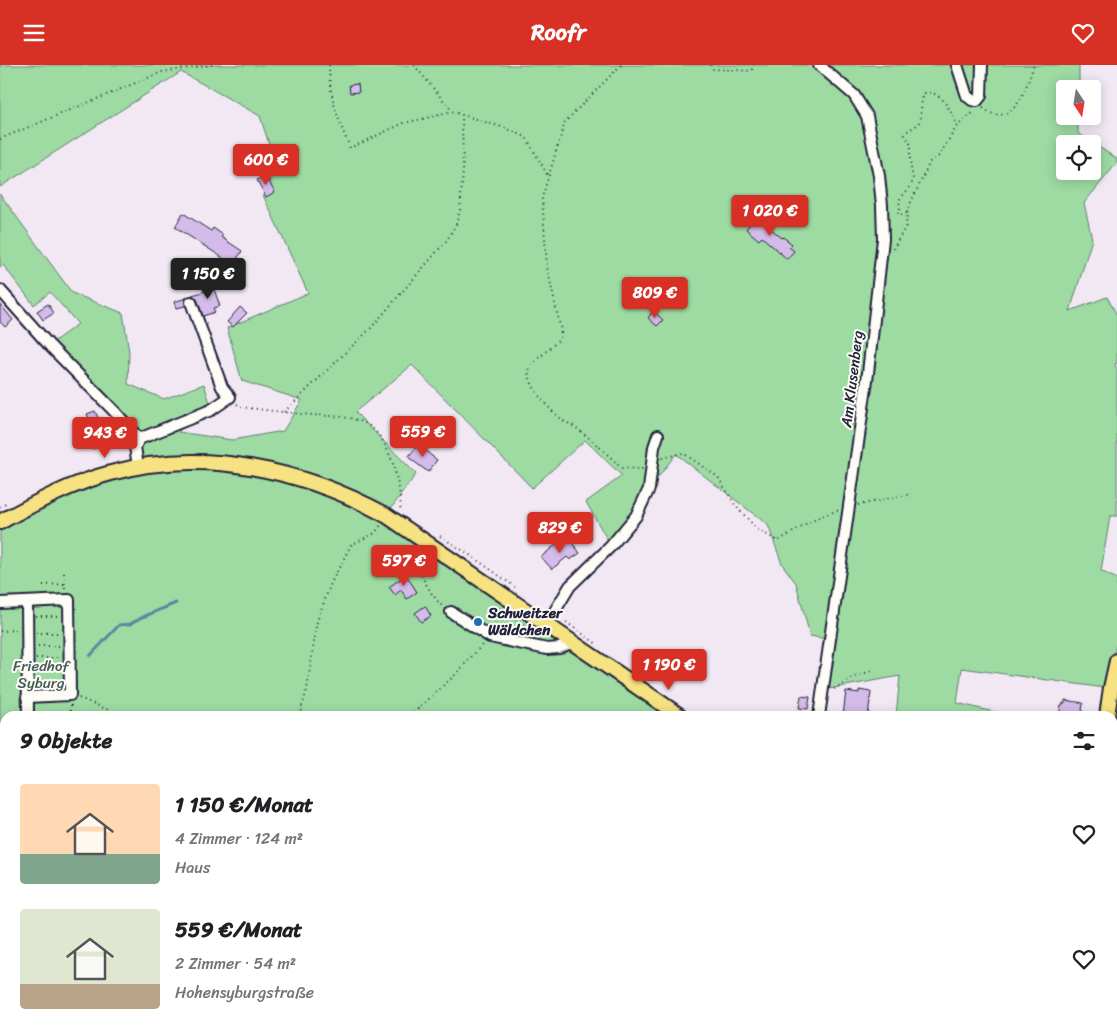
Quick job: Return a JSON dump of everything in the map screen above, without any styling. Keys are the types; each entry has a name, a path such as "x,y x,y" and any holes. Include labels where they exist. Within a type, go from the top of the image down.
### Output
{"main road":[{"path":"0,522 80,483 138,466 170,463 203,463 244,466 284,473 349,496 403,525 550,620 573,642 673,711"},
{"path":"1108,711 1117,661"}],"street":[{"name":"Am Klusenberg","path":"819,65 854,95 867,116 875,149 882,205 881,260 866,392 820,711"},
{"path":"957,65 967,95 972,100 978,101 981,96 982,65"},
{"path":"0,290 48,345 116,413 139,439"},
{"path":"138,466 135,447 139,439 211,410 230,397 222,387 215,370 191,302"},
{"path":"550,620 570,586 611,546 636,516 649,489 654,447 658,435"},
{"path":"0,603 69,601 70,695 27,697"},
{"path":"27,602 28,711"},
{"path":"451,612 490,637 547,649 562,647 573,642"}],"path":[{"path":"0,139 162,71 212,65"},
{"path":"329,65 329,84 334,111 350,148 404,123 453,112 526,137 548,177"},
{"path":"414,65 453,112"},
{"path":"710,65 712,69 751,71 754,65"},
{"path":"881,260 888,255 901,237 906,226 907,213 921,179 930,162 939,155 957,126 981,106 989,113 999,115 1007,113 1016,107 1034,65"},
{"path":"620,66 565,122 542,199 547,267 561,331 560,339 530,367 528,372 530,381 541,398 564,421 576,427 621,468 652,465 665,456 683,453 718,477 735,505 757,529 778,541 819,517 849,507 912,494"},
{"path":"907,213 899,215 898,213 900,208 899,200 911,186 913,179 910,143 905,135 906,132 920,124 923,113 920,105 925,93 933,93 942,100 954,117 957,126"},
{"path":"284,412 371,328 447,240 456,224 460,210 463,171 462,115"},
{"path":"230,397 241,407 346,417 372,427 391,458 401,503 403,525 413,555 429,589 441,605 451,612"},
{"path":"0,507 8,503"},
{"path":"301,711 307,690 317,621 331,583 351,545 375,533 382,523"},
{"path":"440,537 473,557 521,592"},
{"path":"64,573 65,601"},
{"path":"43,585 64,584"},
{"path":"27,616 68,616"},
{"path":"550,620 572,626 597,644"},
{"path":"0,631 68,633"},
{"path":"415,711 455,675 490,637"},
{"path":"26,647 68,645"},
{"path":"27,659 69,663"},
{"path":"27,670 69,663"},
{"path":"821,697 844,683 871,671"},
{"path":"27,684 70,682"},
{"path":"70,695 111,711"}],"green space":[{"name":"Friedhof Syburg","path":"0,65 1079,65 1079,80 1056,80 1056,125 1078,125 1078,133 1081,135 1056,135 1056,180 1101,180 1101,148 1117,159 1117,163 1084,203 1092,239 1070,311 1107,297 1117,315 1117,363 1115,364 1117,371 1117,516 1110,516 1101,571 1117,579 1117,641 1105,688 962,668 957,703 990,711 896,711 900,676 823,690 831,640 810,636 796,583 782,564 768,525 676,454 649,489 611,546 586,502 622,476 585,440 532,488 412,365 355,412 416,474 387,514 673,711 0,711 0,522 138,466 139,439 49,345 78,324 50,292 34,305 3,265 0,267 0,194 72,293 123,313 129,352 128,384 164,399 204,384 210,403 178,432 232,440 283,431 302,400 242,381 227,328 308,293 263,195 277,169 260,116 181,72 0,187"}],"building":[{"path":"358,84 359,92 350,93 349,85"},
{"path":"266,176 275,192 266,197 257,180"},
{"path":"183,213 211,231 213,228 223,235 221,237 242,251 226,276 215,270 223,258 175,227"},
{"path":"756,217 792,244 789,247 794,251 787,259 762,237 759,240 746,229"},
{"path":"210,278 220,306 213,308 215,312 203,316 197,299 192,295 203,292"},
{"path":"186,298 185,306 176,308 174,302"},
{"path":"0,304 13,320 5,327 0,322"},
{"path":"48,304 54,313 43,320 37,311"},
{"path":"240,307 247,313 233,327 227,322"},
{"path":"653,311 663,320 657,326 648,318"},
{"path":"95,411 103,429 111,426 117,438 93,449 91,445 89,446 85,437 78,441 74,432 92,425 87,414"},
{"path":"418,445 437,460 428,472 408,457"},
{"path":"570,540 580,553 570,560 567,557 552,569 541,557 558,543 561,547"},
{"path":"406,575 417,592 407,599 401,590 395,595 389,587"},
{"path":"425,606 431,616 421,622 415,613"},
{"path":"859,690 871,692 869,711 844,711 846,691 859,693"},
{"path":"801,696 810,697 808,709 799,708"},
{"path":"1065,700 1083,703 1082,711 1060,711 1061,705 1065,703"}],"waterway":[{"path":"90,656 119,625 130,624 176,603"}],"place":[{"name":"Schweitzer Wäldchen","path":"478,622"}]}
